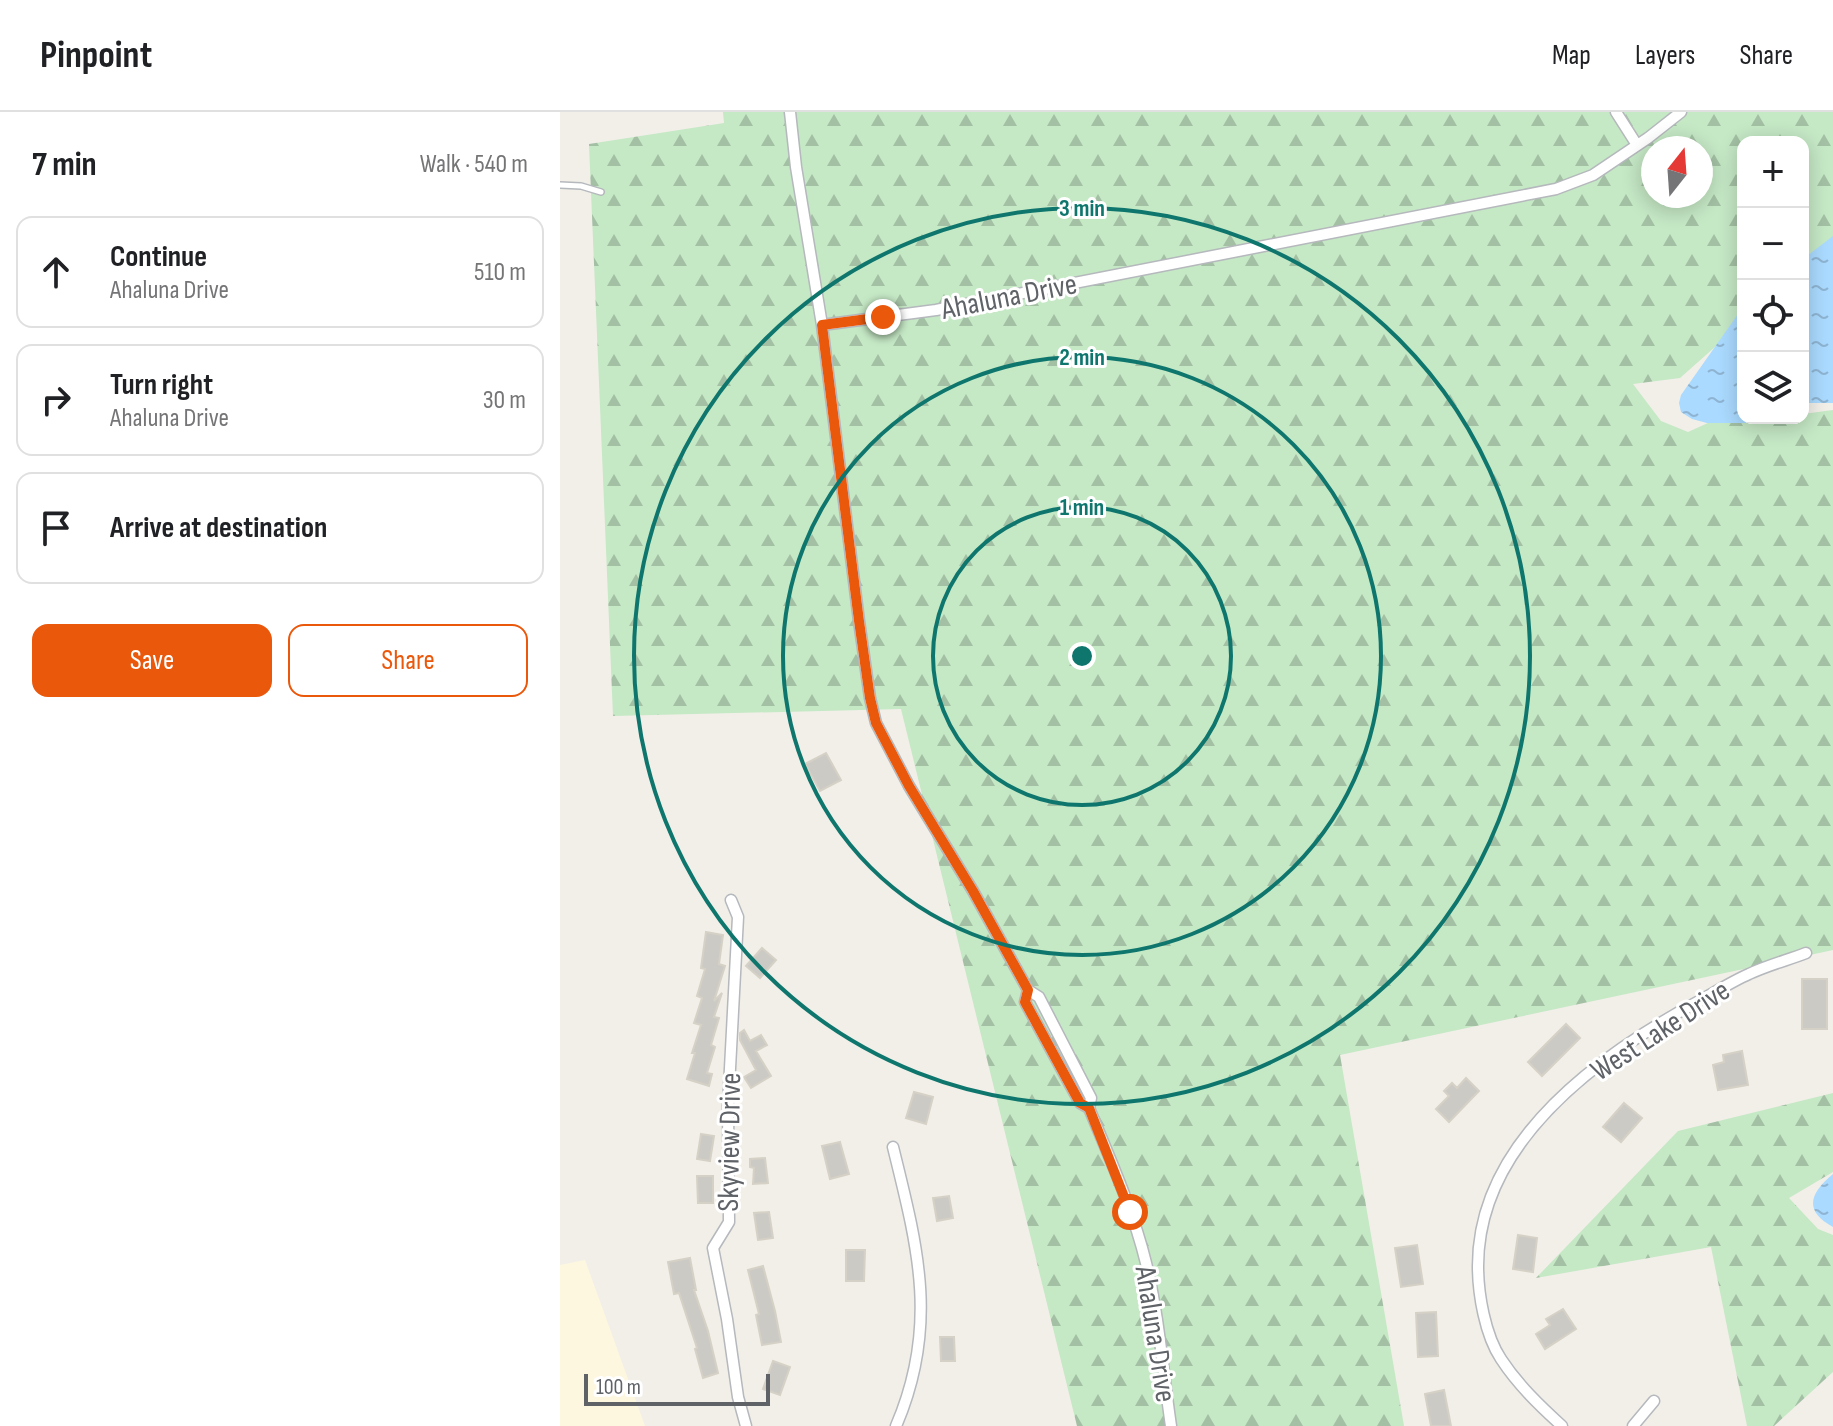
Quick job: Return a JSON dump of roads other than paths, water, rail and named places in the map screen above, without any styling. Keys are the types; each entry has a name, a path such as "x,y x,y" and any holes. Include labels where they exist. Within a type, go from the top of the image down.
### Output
{"street":[{"path":"790,112 822,325"},
{"path":"1616,112 1637,145"},
{"name":"Ahaluna Drive","path":"1171,1426 1155,1306 1145,1262 1130,1212 1089,1108 1080,1103 1025,1002 1028,990 909,786 876,723 859,621 822,325 936,310 1556,189 1593,175 1681,112"},
{"name":"Skyview Drive","path":"731,900 738,917 728,1106 729,1222 713,1248 738,1397 746,1426"},
{"name":"West Lake Drive","path":"1562,1426 1537,1404 1499,1357 1480,1298 1478,1249 1489,1199 1500,1176 1540,1119 1616,1050 1750,974 1806,953"},
{"path":"893,1147 914,1233 922,1291 922,1318 911,1386 896,1426"},
{"path":"1633,1426 1654,1401"}],"lane":[{"path":"560,185 581,186 601,192"}],"water":[{"path":"1833,236 1833,403 1809,403 1809,254"},
{"path":"1737,316 1737,423 1707,423 1692,419 1681,412 1681,395"},
{"path":"1833,1174 1833,1227 1817,1215 1813,1202 1819,1188"}]}
